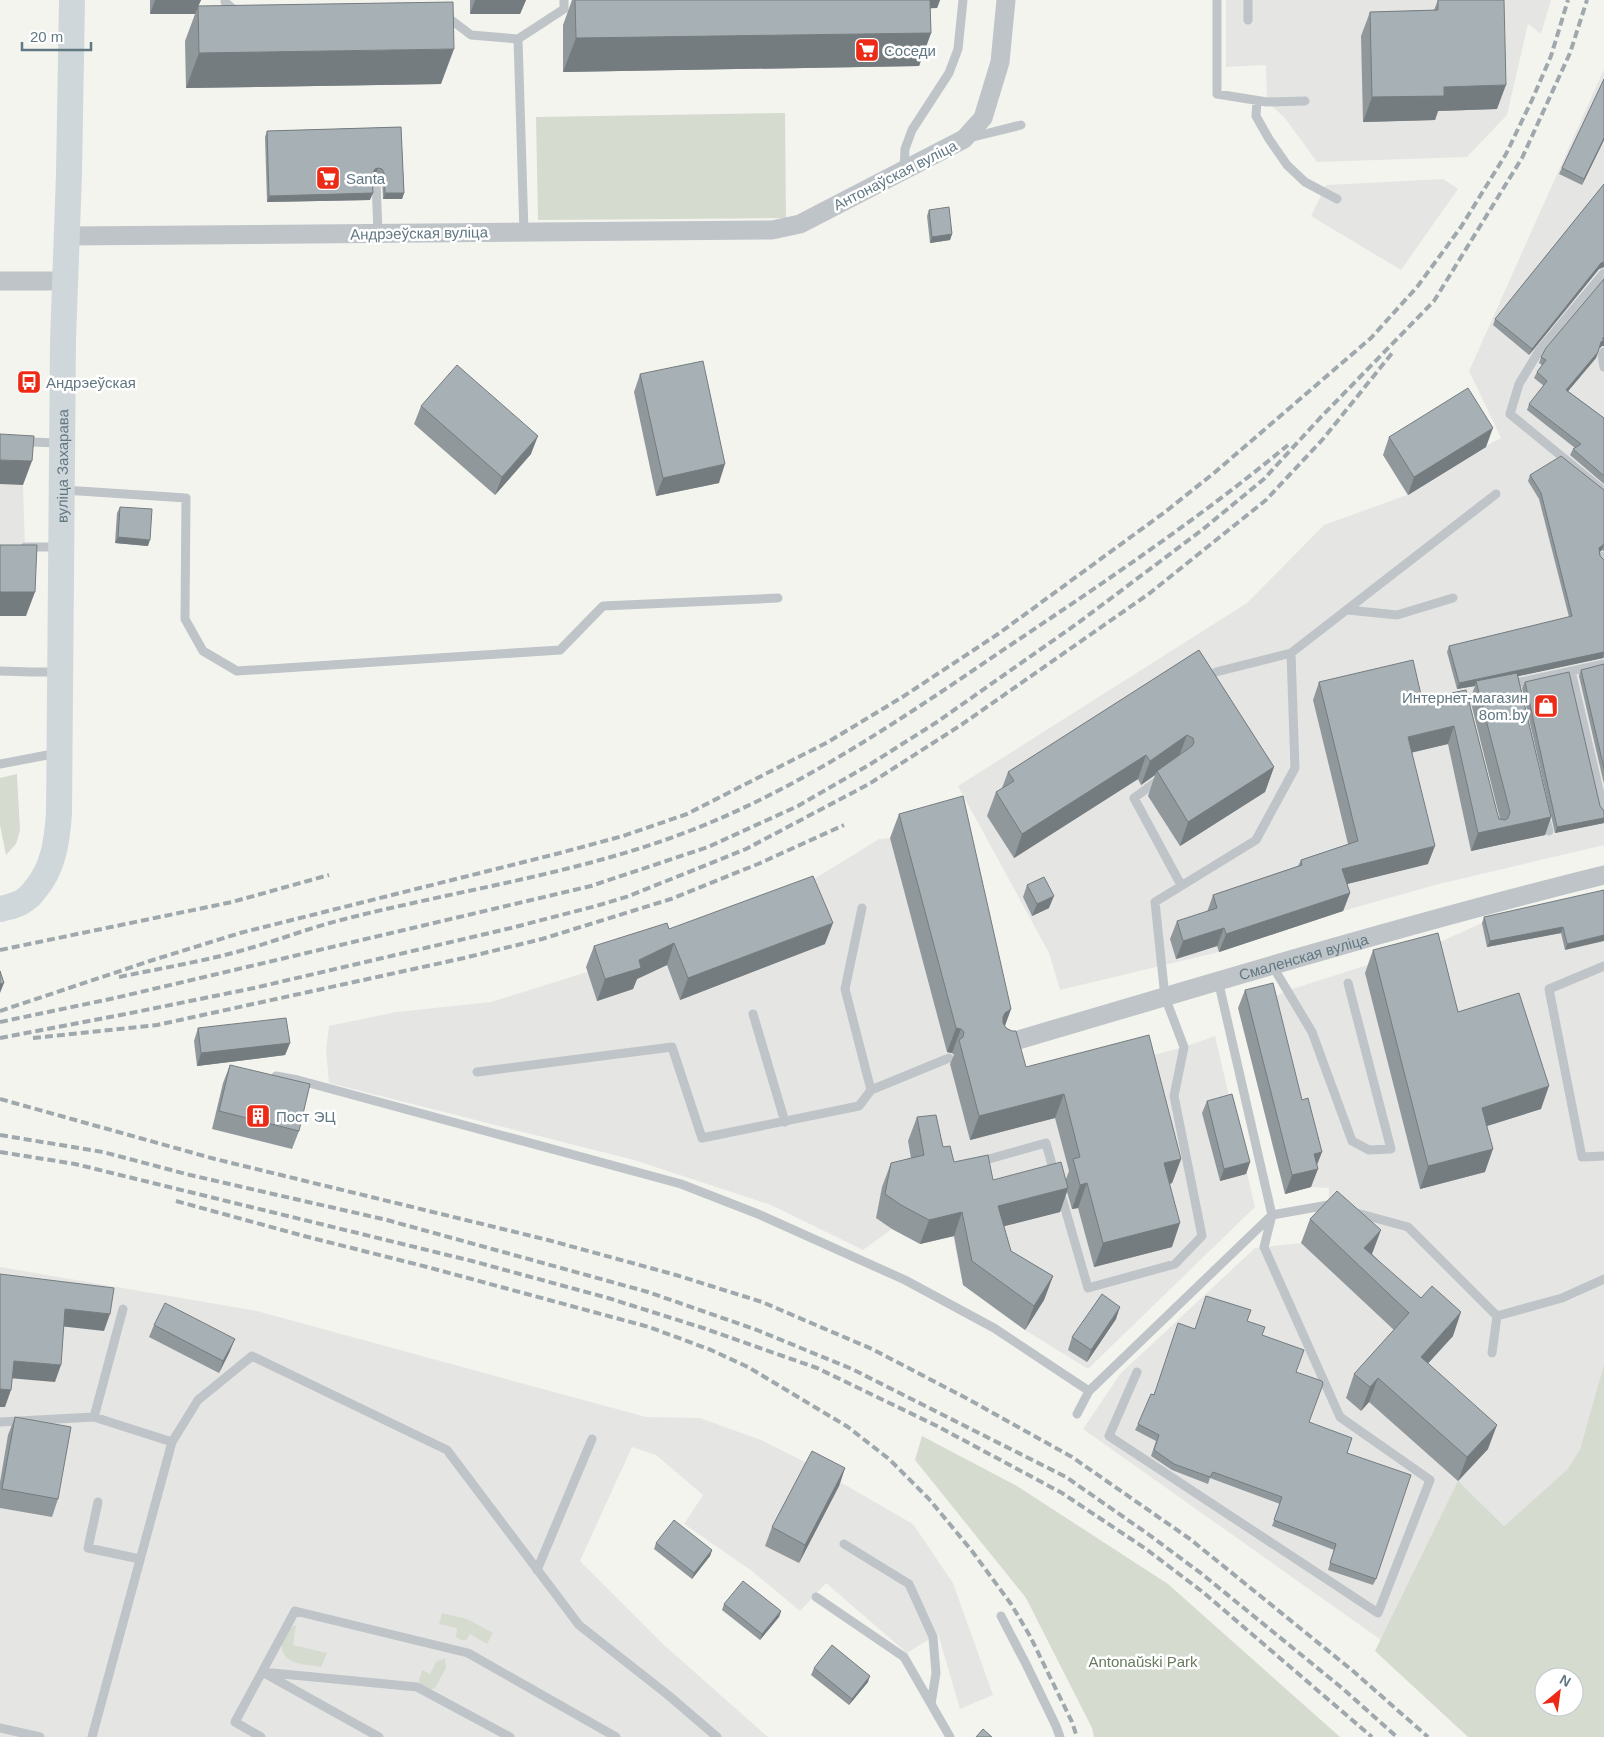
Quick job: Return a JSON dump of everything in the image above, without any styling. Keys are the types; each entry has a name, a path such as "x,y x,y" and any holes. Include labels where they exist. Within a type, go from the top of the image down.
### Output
{"main road":[{"name":"вуліца Захарава","path":"0,909 13,906 27,899 47,872 53,859 59,813 63,340 72,0"}],"street":[{"name":"Антонаўская вуліца","path":"772,230 800,224 964,139 983,118 1000,62 1006,0"},
{"name":"Андрэеўская вуліца","path":"67,236 772,230"},
{"path":"0,281 65,281"},
{"name":"Смаленская вуліца","path":"1005,1044 1218,980 1463,911 1604,875"}],"lane":[{"path":"225,0 241,16 250,16"},
{"path":"904,170 905,149 912,130 949,73 958,49 963,0"},
{"path":"1216,0 1217,94 1256,101 1305,102"},
{"path":"1248,0 1248,20"},
{"path":"435,15 444,15 471,36 518,39 567,6"},
{"path":"518,39 524,232"},
{"path":"1256,101 1256,116 1287,165 1305,182 1337,199"},
{"path":"964,139 1021,125"},
{"path":"376,180 378,234"},
{"path":"1604,273 1539,351 1519,384 1510,414 1604,491"},
{"path":"1604,352 1602,355 1604,367"},
{"path":"0,440 62,443"},
{"path":"62,490 186,498 185,619 203,651 238,672 560,650 603,606 778,598"},
{"path":"1216,672 1291,653 1496,494"},
{"path":"18,546 61,547"},
{"path":"1348,610 1398,615 1453,598"},
{"path":"972,1164 1046,1143 1088,1288 1175,1264 1202,1236 1174,1096 1184,1047 1165,996 1155,902 1256,840 1295,768 1291,653"},
{"path":"1497,688 1516,688 1571,671 1604,664"},
{"path":"0,671 60,672"},
{"path":"1571,671 1604,811"},
{"path":"0,764 60,753"},
{"path":"1172,770 1134,798 1181,886"},
{"path":"1542,803 1549,831"},
{"path":"862,908 845,988 871,1090"},
{"path":"1272,965 1312,1032 1352,1141 1369,1150 1391,1149 1348,983"},
{"path":"1604,966 1549,989 1582,1158 1604,1156"},
{"path":"1137,1372 1110,1436 1378,1613 1430,1480 1340,1418 1264,1247 1272,1215 1218,980"},
{"path":"753,1014 784,1122"},
{"path":"477,1072 672,1047 702,1138 859,1106 871,1090 949,1058"},
{"path":"276,1076 317,1085 690,1187 758,1214 905,1280 994,1328 1088,1391"},
{"path":"1078,1414 1088,1391 1272,1215 1328,1205 1408,1227 1497,1316"},
{"path":"1497,1316 1562,1298 1604,1280"},
{"path":"94,1416 123,1308"},
{"path":"1492,1353 1497,1316"},
{"path":"92,1737 172,1442 198,1400 252,1356 446,1450 579,1625 668,1695 717,1737"},
{"path":"0,1422 94,1416 172,1442"},
{"path":"537,1570 592,1438"},
{"path":"98,1502 88,1548 140,1559"},
{"path":"844,1544 909,1584 933,1637 936,1673 931,1704"},
{"path":"816,1597 904,1657 950,1737"},
{"path":"261,1737 235,1722 295,1611 468,1653 616,1737"},
{"path":"1001,1616 1060,1737"},
{"path":"262,1672 380,1737"},
{"path":"262,1672 417,1687 510,1737"},
{"path":"0,1728 40,1737"}],"shaded area":[{"path":"1226,0 1551,0 1541,34 1528,24 1507,115 1467,157 1317,162 1284,117 1267,102 1266,65 1226,67"},
{"path":"1604,69 1604,845 1435,885 1343,911 1219,952 1060,990 1049,953 958,786 1247,603 1324,525 1407,495 1383,455 1486,446 1501,438 1469,371"},
{"path":"1443,179 1458,189 1401,270 1311,216 1326,185"},
{"path":"0,457 25,460 23,485 25,547 28,569 26,616 0,616"},
{"path":"890,838 1017,1091 1184,1047 1215,1036 1255,1207 1088,1369 1025,1330 963,1285 953,1237 907,1237 892,1229 863,1250 771,1205 634,1160 329,1083 326,1050 329,1026 396,1012 491,1002 587,972 788,895 879,839"},
{"path":"1604,896 1604,1364 1580,1449 1567,1471 1504,1526 1458,1482 1381,1640 1083,1429 1121,1373 1255,1248 1301,1243 1328,1215 1329,1188 1311,1187 1285,1194 1238,1008 1266,1001 1286,991 1442,941 1482,923"},
{"path":"0,1267 257,1311 646,1417 700,1418 761,1440 807,1463 913,1524 953,1583 993,1695 960,1709 938,1634 907,1653 826,1583 800,1611 752,1571 684,1524 703,1495 656,1455 632,1447 580,1561 664,1645 768,1737 0,1737"}],"green space":[{"path":"785,113 786,218 538,220 536,117"},
{"path":"17,774 20,831 16,844 6,855 0,825 0,778"},
{"path":"1604,1364 1604,1737 1468,1737 1375,1651 1458,1481 1504,1526 1567,1470 1580,1449"},
{"name":"Antonaŭski Park","path":"922,1436 1017,1486 1168,1584 1340,1737 1094,1737 1092,1728 1026,1598 915,1460"},
{"path":"442,1613 467,1619 493,1633 487,1644 470,1634 466,1640 461,1640 456,1637 457,1628 439,1624"},
{"path":"296,1625 293,1645 327,1653 321,1667 297,1663 285,1656 282,1641 287,1632"},
{"path":"445,1658 446,1668 435,1688 423,1692 419,1680 422,1670 430,1674 436,1662"}],"building":[{"path":"575,0 930,0 931,33 576,38"},
{"path":"1438,0 1504,0 1506,85 1444,87 1444,96 1372,97 1370,12 1438,10"},
{"path":"453,2 454,49 199,53 198,6"},
{"path":"1604,79 1604,138 1584,179 1562,168"},
{"path":"401,127 404,193 385,193 384,173 382,169 378,168 372,174 373,193 269,196 267,131"},
{"path":"1604,184 1604,262 1601,263 1532,349 1495,319"},
{"path":"949,207 952,234 932,237 929,210"},
{"path":"1604,279 1604,337 1602,339 1604,340 1601,342 1598,352 1566,390 1604,418 1604,476 1573,449 1581,444 1529,404 1547,381 1537,372 1546,360 1541,357 1546,348"},
{"path":"703,361 725,464 663,478 640,374"},
{"path":"457,365 538,436 502,477 421,406"},
{"path":"1468,388 1493,428 1414,477 1389,437"},
{"path":"0,434 34,436 32,461 0,460"},
{"path":"1561,456 1604,490 1604,544 1599,548 1600,556 1604,560 1604,652 1459,683 1449,646 1572,616 1541,493 1530,475"},
{"path":"120,507 152,509 150,540 118,537"},
{"path":"0,545 37,545 35,592 0,592"},
{"path":"1199,650 1274,767 1188,822 1157,771 1192,746 1194,743 1193,738 1187,735 1150,761 1146,755 1022,834 996,792 1014,781 1008,772"},
{"path":"1413,660 1422,699 1466,690 1498,816 1499,819 1505,820 1510,812 1476,681 1517,673 1551,817 1478,833 1454,726 1408,737 1435,846 1342,869 1350,893 1226,934 1224,928 1183,941 1177,921 1217,908 1213,895 1302,865 1301,860 1358,841 1319,682"},
{"path":"1604,664 1604,768 1581,670"},
{"path":"1569,672 1600,806 1604,811 1604,818 1557,827 1525,682"},
{"path":"963,796 1011,1009 1005,1013 1003,1023 1006,1028 1016,1031 1026,1067 1149,1035 1181,1159 1164,1163 1180,1223 1103,1243 1087,1183 1080,1185 1073,1159 1080,1157 1064,1094 979,1116 959,1040 963,1037 964,1032 956,1028 899,814"},
{"path":"813,876 833,923 688,978 674,943 639,960 641,968 605,979 594,946 667,923 669,929"},
{"path":"1044,877 1054,896 1037,904 1027,885"},
{"path":"1604,890 1604,935 1567,944 1563,927 1490,941 1484,917"},
{"path":"1438,933 1458,1012 1519,993 1549,1086 1482,1108 1493,1149 1428,1166 1373,950"},
{"path":"0,971 4,983 0,984"},
{"path":"1273,983 1302,1100 1308,1098 1322,1152 1314,1154 1318,1169 1292,1175 1245,990"},
{"path":"286,1018 290,1043 201,1053 198,1028"},
{"path":"230,1065 310,1084 299,1131 219,1111"},
{"path":"1232,1094 1250,1162 1224,1169 1207,1101"},
{"path":"936,1115 943,1147 950,1146 954,1162 988,1155 993,1180 1061,1162 1068,1188 998,1206 1011,1251 1053,1276 1034,1306 972,1261 962,1212 929,1220 885,1194 891,1163 924,1155 917,1117"},
{"path":"1337,1191 1381,1230 1364,1248 1421,1298 1432,1286 1461,1312 1421,1357 1497,1425 1467,1457 1378,1378 1370,1387 1354,1374 1409,1313 1310,1219"},
{"path":"0,1274 114,1288 110,1314 65,1309 61,1365 14,1361 11,1390 0,1389"},
{"path":"1102,1294 1120,1307 1091,1350 1072,1337"},
{"path":"1206,1296 1251,1310 1247,1321 1265,1327 1262,1335 1304,1350 1296,1372 1322,1381 1323,1384 1309,1422 1352,1438 1347,1453 1411,1475 1376,1579 1330,1563 1336,1544 1274,1520 1282,1497 1213,1472 1210,1477 1174,1464 1154,1450 1159,1435 1138,1424 1151,1394 1154,1395 1178,1323 1195,1329"},
{"path":"165,1303 235,1339 223,1361 154,1325"},
{"path":"15,1417 71,1427 58,1499 2,1489"},
{"path":"812,1451 845,1468 805,1545 772,1527"},
{"path":"674,1520 712,1550 694,1573 656,1543"},
{"path":"743,1581 781,1611 762,1634 724,1604"},
{"path":"832,1645 870,1676 852,1699 814,1668"},
{"path":"983,1729 992,1737 976,1737"}],"railway":[{"path":"0,1011 240,933 556,854 623,836 687,814 828,742 904,696 998,634 1165,512 1214,473 1371,338 1417,287 1461,227 1506,154 1551,56 1568,0"},
{"path":"0,1022 115,998 591,886 708,847 798,806 869,765 937,722 1078,623 1202,530 1264,479 1320,418 1434,301 1522,158 1570,53 1587,0"},
{"path":"0,1038 254,988 511,928 629,896 746,849 869,784 961,725 1150,593 1266,500 1323,439 1393,352"},
{"path":"119,977 216,957 341,920 576,866 669,839 714,821 792,784 867,740 940,693 1152,548 1221,498 1288,445"},
{"path":"33,1038 157,1025 464,958 542,939 671,899 758,864 844,825"},
{"path":"0,950 232,902 329,875"},
{"path":"0,1099 215,1159 548,1240 676,1275 762,1302 872,1349 966,1398 1072,1457 1190,1539 1353,1671 1428,1737"},
{"path":"0,1135 103,1152 190,1175 387,1220 648,1292 757,1330 852,1369 1066,1477 1202,1574 1342,1688 1397,1737"},
{"path":"0,1152 75,1164 472,1261 608,1298 703,1328 817,1368 937,1426 1062,1493 1146,1549 1204,1593 1372,1737"},
{"path":"176,1201 649,1327 711,1350 748,1367 848,1427 889,1459 929,1499 972,1551 1011,1604 1030,1636 1072,1722 1077,1737"}],"place":[{"name":"Соседи","path":"867,50"},
{"name":"Santa","path":"328,178"},
{"name":"Андрэеўская","path":"29,382"},
{"name":"Интернет-магазин 8om.by","path":"1546,706"},
{"name":"Пост ЭЦ","path":"258,1116"}]}
